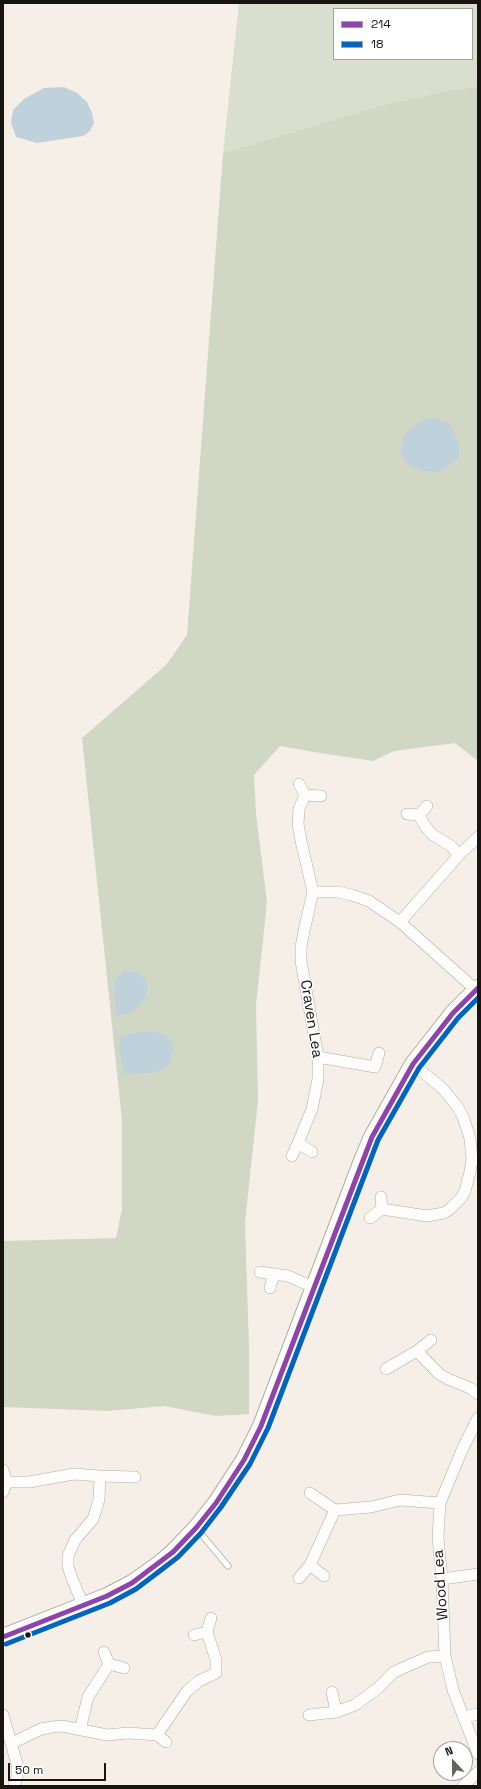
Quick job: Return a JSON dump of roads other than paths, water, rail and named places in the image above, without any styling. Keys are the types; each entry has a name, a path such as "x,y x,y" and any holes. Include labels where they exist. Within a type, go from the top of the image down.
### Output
{"street":[{"path":"300,784 305,795 321,796"},
{"name":"Craven Lea","path":"292,1156 305,1130 316,1094 318,1057 301,961 301,947 304,931 314,892 298,824 299,809 305,795"},
{"path":"419,815 427,806"},
{"path":"407,814 419,815"},
{"path":"419,815 425,826 433,835 451,846 459,855"},
{"path":"400,922 459,855 478,837"},
{"path":"3,1637 121,1589 146,1574 173,1552 196,1528 216,1503 254,1443 363,1158 386,1110 413,1064 453,1013 477,989 400,922 369,901 352,894 338,892 314,892"},
{"path":"318,1057 375,1067 378,1053"},
{"path":"370,1218 382,1210 427,1216 444,1213 461,1198 465,1191 472,1160 470,1138 457,1106 443,1089 413,1064"},
{"path":"298,1143 312,1152"},
{"path":"381,1197 382,1210"},
{"path":"260,1272 288,1276 314,1287"},
{"path":"270,1288 274,1274"},
{"path":"386,1369 417,1351 431,1340"},
{"path":"417,1351 439,1374 470,1388 478,1394"},
{"name":"Wood Lea","path":"478,1418 462,1450 440,1503 438,1538 442,1579 445,1656 453,1690 478,1754"},
{"path":"3,1470 5,1487 74,1474 136,1477"},
{"path":"83,1605 71,1576 68,1566 68,1556 75,1540 93,1519 100,1499 100,1476"},
{"path":"310,1493 335,1510 371,1507 400,1500 440,1503"},
{"path":"299,1578 310,1565 335,1510"},
{"path":"310,1565 324,1576"},
{"path":"442,1579 478,1574"},
{"path":"157,1735 187,1691 199,1681 216,1673 216,1660 206,1632 211,1618"},
{"path":"194,1635 206,1632"},
{"path":"104,1652 109,1664"},
{"path":"309,1715 336,1712 355,1705 377,1688 394,1672 428,1657 445,1656"},
{"path":"80,1730 88,1697 109,1664"},
{"path":"109,1664 124,1668"},
{"path":"332,1692 336,1712"},
{"path":"464,1718 478,1714"},
{"path":"3,1715 18,1764 17,1777 14,1786"},
{"path":"12,1743 41,1729 52,1727 107,1735 157,1735 166,1742"},
{"path":"463,1786 478,1772"}],"lane":[{"path":"196,1528 228,1566"}],"water":[{"path":"64,87 77,93 87,102 92,113 94,123 90,131 83,136 37,143 16,137 11,123 13,110 24,99 44,88"},
{"path":"437,418 449,423 456,436 459,447 459,458 440,472 423,471 408,464 401,452 403,437 415,425 428,419"},
{"path":"125,971 136,972 145,979 148,987 146,995 140,1005 132,1012 116,1016 114,984 116,978"},
{"path":"153,1031 165,1035 170,1039 173,1049 170,1063 162,1070 153,1073 123,1074 119,1047 121,1037 138,1032"}]}
